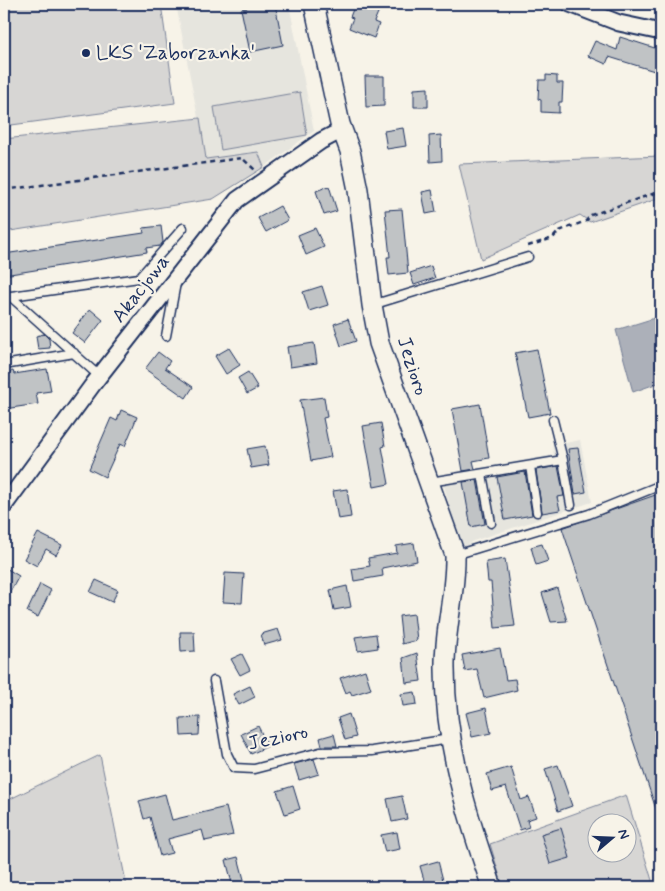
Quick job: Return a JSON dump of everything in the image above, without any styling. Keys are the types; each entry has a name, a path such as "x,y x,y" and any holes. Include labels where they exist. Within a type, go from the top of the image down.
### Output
{"street":[{"name":"Jezioro","path":"314,4 342,130 350,151 361,206 372,305 379,343 455,555 455,572 448,619 445,667 450,739 464,801 492,887"},
{"path":"570,4 618,22 661,32"},
{"name":"Akacjowa","path":"4,506 100,376 237,200 321,141 342,130"}],"lane":[{"path":"7,296 139,278 183,228"},
{"path":"372,305 528,257"},
{"path":"166,336 177,275"},
{"path":"7,296 100,376"},
{"path":"4,365 74,353"},
{"path":"554,420 571,505"},
{"path":"429,482 563,460"},
{"path":"530,466 537,512"},
{"path":"482,474 491,523"},
{"path":"455,555 589,514 661,485"},
{"name":"Jezioro","path":"214,681 227,754 234,768 254,770 320,752 372,751 450,739"}],"path":[{"path":"4,190 242,158 264,181"},
{"path":"527,247 553,238 559,231 586,221 591,215 661,191"}],"shaded area":[{"name":"LKS 'Zaborzanka'","path":"4,4 161,4 175,103 4,126"},
{"path":"176,4 289,4 314,131 264,167 258,152 206,159"},
{"path":"300,92 307,135 221,150 214,107"},
{"path":"200,118 206,159 258,152 264,167 213,199 4,232 4,139"},
{"path":"661,156 661,196 590,222 580,215 481,259 459,164"},
{"path":"661,316 661,382 633,392 616,330"},
{"path":"580,440 592,502 473,541 461,549 441,475 554,455 552,446"},
{"path":"100,755 127,887 4,887 4,802"},
{"path":"626,795 632,814 588,814 588,864 638,864 638,834 654,887 503,887 490,844"}],"building":[{"path":"246,4 275,4 283,45 250,52 241,9 247,8"},
{"path":"355,4 370,4 380,8 374,22 379,24 374,38 349,28 353,18 350,17"},
{"path":"620,37 661,50 661,73 609,57 606,64 588,56 595,41 617,50"},
{"path":"546,75 557,76 557,83 563,83 562,102 559,102 559,113 541,112 541,100 538,99 539,80 546,80"},
{"path":"365,76 384,76 384,106 366,107"},
{"path":"428,88 428,107 414,107 414,89"},
{"path":"403,128 406,146 387,149 384,131"},
{"path":"441,135 442,161 430,162 429,136"},
{"path":"329,186 337,211 324,215 316,191"},
{"path":"432,190 436,212 426,214 422,192"},
{"path":"280,206 288,220 266,232 258,218"},
{"path":"402,209 408,273 389,275 387,257 390,257 385,210"},
{"path":"161,226 163,242 160,246 146,248 147,252 4,275 4,254 144,233 143,228"},
{"path":"315,228 324,247 306,255 298,235"},
{"path":"431,266 435,278 414,285 410,273"},
{"path":"322,286 328,305 309,311 303,292"},
{"path":"90,309 103,320 85,343 72,333"},
{"path":"348,319 356,341 341,346 334,324"},
{"path":"44,334 49,339 50,348 38,349 36,336"},
{"path":"314,343 317,363 290,367 287,347"},
{"path":"229,348 240,365 226,374 215,356"},
{"path":"537,349 550,413 528,417 515,353"},
{"path":"158,352 170,361 165,368 193,387 186,398 145,369"},
{"path":"47,369 51,391 36,393 38,404 4,409 4,373 13,371 14,374"},
{"path":"248,372 258,388 247,394 238,378"},
{"path":"324,397 327,417 323,418 331,457 311,461 300,400"},
{"path":"480,404 489,458 473,461 475,469 463,471 452,409"},
{"path":"121,410 137,417 125,446 120,444 105,477 89,469 111,418 117,421"},
{"path":"381,423 385,446 382,447 389,484 374,487 363,426"},
{"path":"265,446 269,465 251,468 247,449"},
{"path":"578,448 586,492 575,494 568,449"},
{"path":"558,466 564,496 557,497 560,510 542,513 536,470"},
{"path":"525,472 532,515 505,520 497,477"},
{"path":"477,480 485,524 471,527 463,482"},
{"path":"347,489 351,517 338,519 333,491"},
{"path":"661,493 661,817 659,818 562,528"},
{"path":"38,533 62,545 56,555 46,549 37,566 24,559"},
{"path":"414,543 417,561 382,568 383,576 354,581 352,569 370,566 368,558 397,553 396,546"},
{"path":"542,544 548,561 536,565 531,547"},
{"path":"505,559 515,626 495,628 491,582 488,582 486,562"},
{"path":"4,567 19,576 4,603"},
{"path":"225,573 244,574 242,603 223,602"},
{"path":"96,580 118,590 112,602 90,592"},
{"path":"40,584 51,590 38,617 27,612"},
{"path":"347,586 351,607 334,610 330,590"},
{"path":"557,588 567,621 551,622 542,593"},
{"path":"414,614 417,640 402,644 399,616"},
{"path":"278,629 282,640 264,645 261,634"},
{"path":"180,632 194,632 195,651 181,652"},
{"path":"376,634 378,648 358,651 355,637"},
{"path":"500,648 506,680 515,679 517,690 484,698 477,669 465,671 462,655"},
{"path":"417,653 421,681 406,683 403,658"},
{"path":"242,654 250,670 240,675 231,659"},
{"path":"365,670 371,689 352,695 350,691 346,693 340,678"},
{"path":"250,686 255,697 239,705 233,694"},
{"path":"415,692 417,704 403,706 401,694"},
{"path":"486,708 491,733 472,737 466,713"},
{"path":"349,714 356,737 345,740 338,718"},
{"path":"200,717 199,735 181,736 180,718"},
{"path":"258,726 268,746 251,754 241,734"},
{"path":"334,734 337,746 322,746 320,738"},
{"path":"314,759 319,774 299,780 294,764"},
{"path":"558,765 572,806 558,811 545,769"},
{"path":"511,767 521,800 529,797 536,817 527,820 529,827 520,830 506,787 492,791 487,774"},
{"path":"293,786 300,809 285,814 277,791"},
{"path":"165,794 172,820 226,807 233,835 205,841 202,830 168,839 172,853 160,856 150,817 144,819 139,801"},
{"path":"402,796 407,819 392,822 387,799"},
{"path":"561,828 570,858 550,864 541,834"},
{"path":"397,832 400,849 385,852 381,835"},
{"path":"238,857 246,887 233,887 226,860"},
{"path":"438,861 444,884 426,887 420,866"}],"place":[{"name":"LKS 'Zaborzanka'","path":"86,53"}]}
